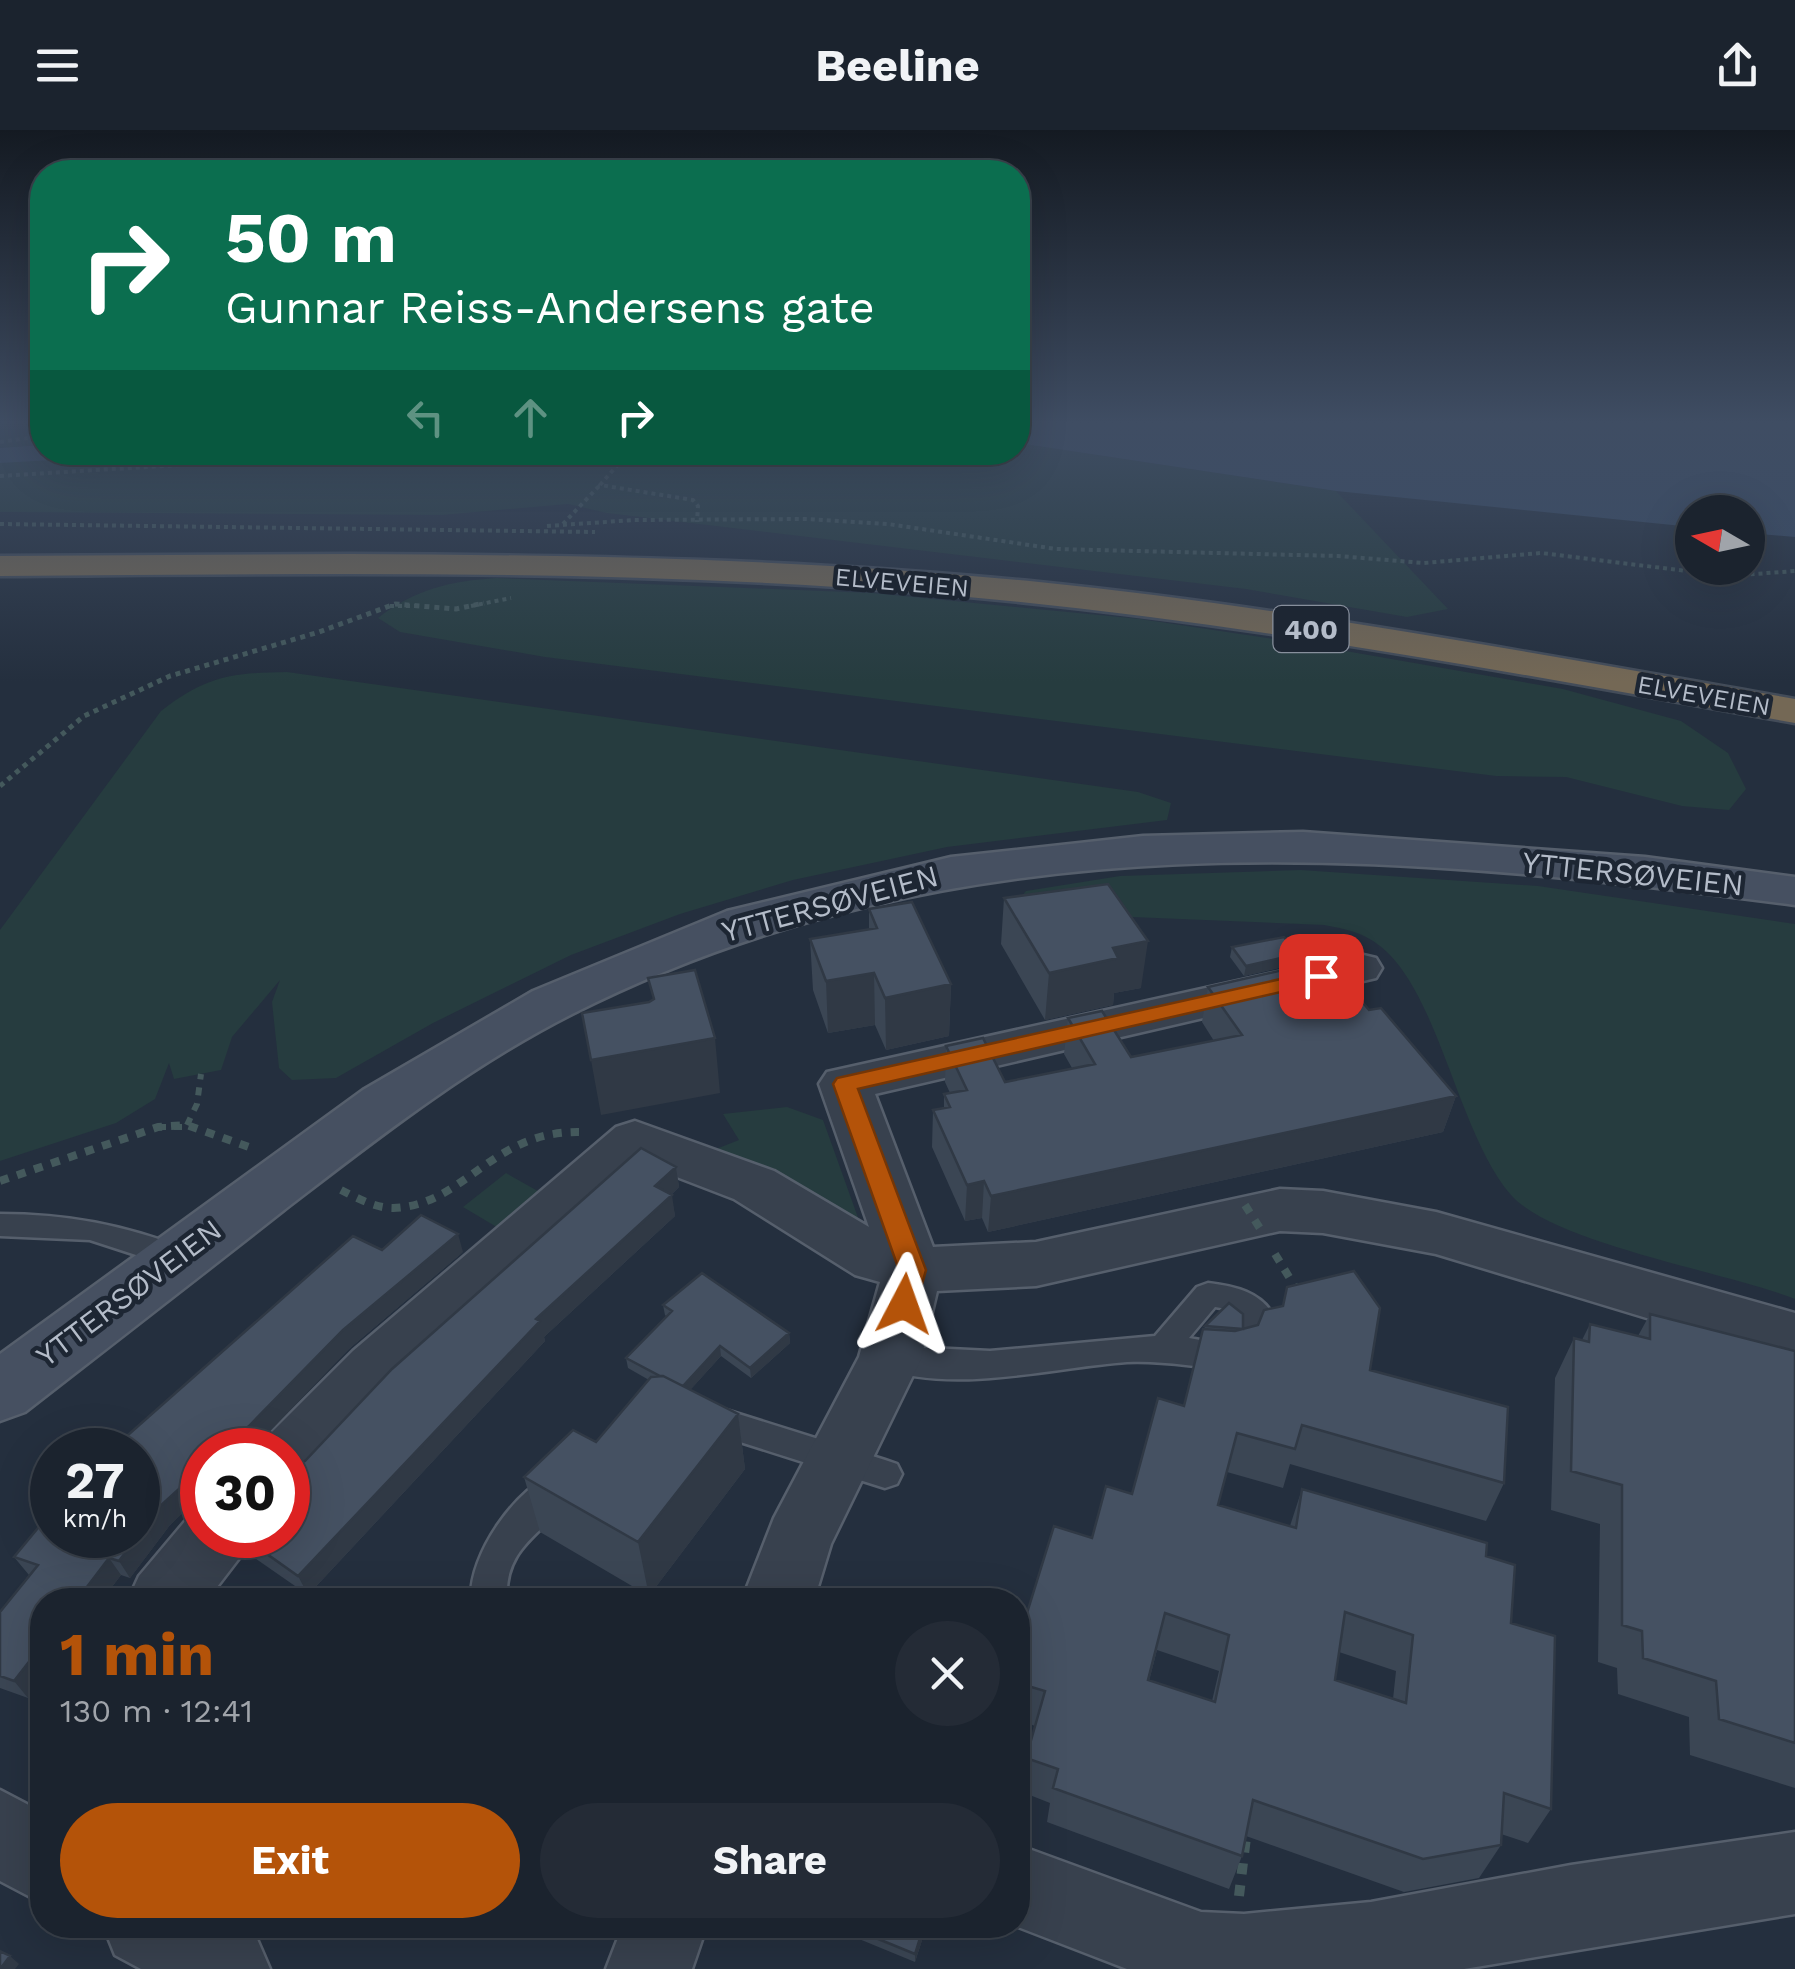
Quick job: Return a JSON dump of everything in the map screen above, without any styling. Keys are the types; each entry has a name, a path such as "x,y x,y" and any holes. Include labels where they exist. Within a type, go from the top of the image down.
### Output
{"highway":[{"name":"ELVEVEIEN","path":"0,566 560,565 936,584 1287,626 1795,711"}],"main road":[{"name":"YTTERSØVEIEN","path":"0,1392 383,1104 552,1003 745,922 951,872 1143,850 1303,846 1646,871 1795,891"}],"street":[{"path":"784,1588 798,1540 860,1467 873,1369 913,1270 845,1084 1359,968"},
{"path":"310,1436 375,1369 635,1140 754,1186 876,1259 913,1270 1036,1264 1280,1210 1323,1212 1436,1233 1795,1338"},
{"path":"174,1588 198,1558"},
{"path":"0,1830 30,1853"},
{"path":"1030,1890 1201,1954 1232,1957 1328,1952 1551,1910 1795,1873"},
{"path":"649,1969 661,1938"}],"lane":[{"path":"0,1224 54,1224 116,1232 176,1258"},
{"path":"873,1369 1163,1348 1226,1356 1247,1344 1260,1318 1234,1298 1208,1295 1163,1348"},
{"path":"684,1413 860,1467"},
{"path":"486,1588 494,1564 521,1522 583,1463"}],"path":[{"path":"562,525 576,510"},
{"path":"697,522 698,510"},
{"path":"511,528 634,520 808,520 888,524 1056,549 1338,556 1424,563 1497,553 1542,553 1726,576 1795,571"},
{"path":"0,786 84,716 170,676 319,632 394,604 456,609 514,598"},
{"path":"187,1125 197,1104 200,1074"},
{"path":"0,1181 123,1136 187,1125 216,1132 264,1154"},
{"path":"324,1184 390,1208 417,1205 523,1138 572,1130 635,1140"},
{"path":"1245,1204 1304,1302"}],"green space":[{"path":"0,510 501,510 442,515"},
{"path":"593,510 1354,510 1448,609 1407,617 1246,589"},
{"path":"496,578 872,593 1140,619 1294,642 1563,689 1681,721 1728,753 1746,789 1729,810 1682,806 1566,777 1496,776 545,657 400,632 378,618 434,588"},
{"path":"287,672 1138,792 1171,803 1167,820 947,847 793,880 680,914 571,955 433,1023 336,1078 292,1080 279,1068 272,1002 280,980 232,1037 221,1070 174,1079 169,1063 155,1099 116,1123 0,1161 0,930 161,711 192,690 220,679"},
{"path":"1301,870 1538,886 1795,924 1795,1299 1602,1242 1533,1212 1511,1195 1476,1137 1418,996 1400,967 1367,937 1324,925 1059,914 1014,905 1026,891 1120,876"},
{"path":"787,1107 823,1120 861,1226 711,1151 739,1140 723,1114"},
{"path":"506,1173 543,1194 500,1229 463,1207"}],"water":[{"path":"1522,510 1675,510 1675,525"},
{"path":"1765,510 1795,510 1795,537 1765,534"}],"building":[{"path":"1108,884 1148,941 1113,948 1118,958 1049,973 1004,898"},
{"path":"912,902 951,984 885,998 874,973 826,981 810,939 877,928 869,909"},
{"path":"1284,937 1298,954 1246,966 1232,947"},
{"path":"1327,960 1369,1010 1381,1008 1456,1096 991,1196 984,1181 967,1185 933,1110 950,1107 944,1094 967,1090 946,1046 983,1038 1005,1082 1095,1064 1068,1018 1102,1011 1131,1057 1242,1035 1208,987"},
{"path":"695,970 715,1038 591,1060 582,1013 649,1002 654,999 648,978"},
{"path":"641,1148 676,1167 655,1186 672,1195 536,1319 540,1321 298,1576 273,1558 310,1558 310,1456 392,1369"},
{"path":"421,1215 458,1234 343,1330 247,1428 180,1428 180,1488 160,1506 160,1428 136,1428 353,1236 382,1250"},
{"path":"1354,1271 1380,1308 1370,1370 1508,1407 1504,1483 1302,1425 1295,1449 1237,1433 1218,1505 1296,1528 1302,1489 1487,1543 1486,1556 1515,1565 1511,1623 1555,1636 1551,1809 1504,1793 1501,1845 1423,1859 1253,1800 1242,1856 1053,1788 1058,1769 1030,1759 1030,1744 1045,1691 1030,1687 1030,1603 1054,1526 1092,1538 1106,1486 1132,1494 1158,1398 1184,1406 1203,1329 1235,1331 1258,1325 1264,1310 1283,1306 1287,1287","holes":["1345,1612 1413,1635 1406,1703 1335,1680","1165,1613 1229,1635 1215,1702 1148,1680"]},
{"path":"702,1273 789,1333 750,1368 720,1346 683,1386 626,1358 672,1311 663,1305"},
{"path":"1229,1303 1243,1314 1243,1329 1205,1326"},
{"path":"1650,1314 1795,1351 1795,1743 1719,1719 1716,1681 1643,1658 1642,1631 1622,1625 1622,1485 1571,1471 1574,1338 1589,1342 1590,1324 1650,1339"},
{"path":"663,1376 738,1414 638,1542 524,1477 573,1430 596,1442 651,1377"},
{"path":"30,1538 30,1558 109,1558 86,1588 30,1588 30,1660 14,1681 0,1676 0,1612 38,1565 14,1557"},
{"path":"876,1938 920,1938 915,1954"},
{"path":"0,1951 10,1956 0,1969"}],"route":[{"path":"904,1304 913,1270 845,1084 1321,976"}]}
